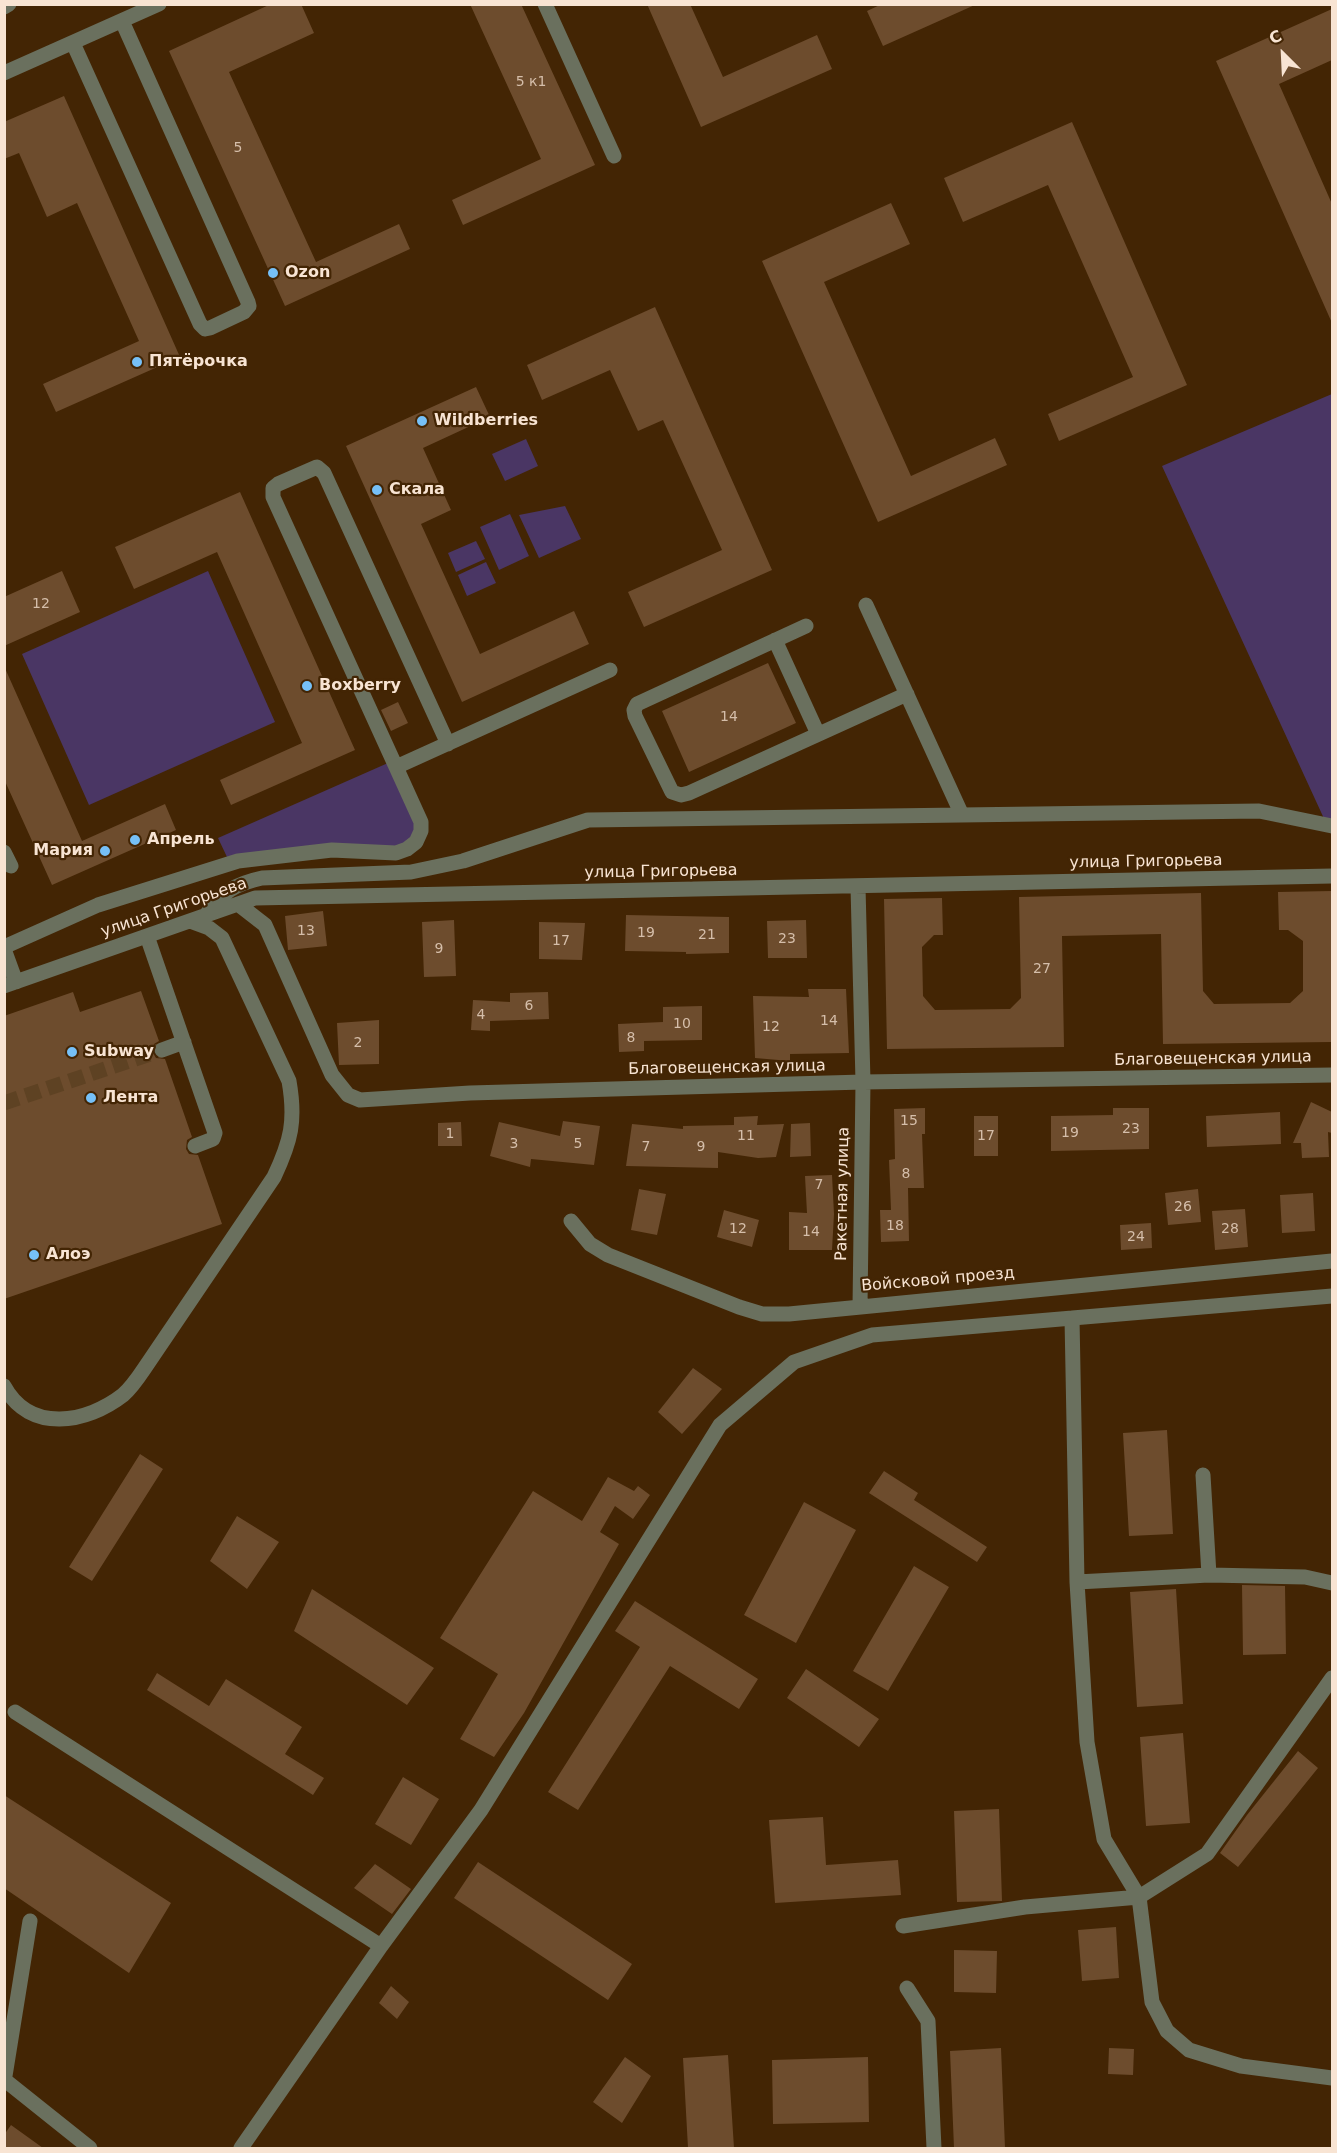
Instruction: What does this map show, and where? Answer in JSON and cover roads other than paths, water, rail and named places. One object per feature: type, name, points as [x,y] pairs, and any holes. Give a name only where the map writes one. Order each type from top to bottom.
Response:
[{"type":"street","points":[[4,7],[9,4]]},
{"type":"street","points":[[4,73],[159,4]]},
{"type":"street","points":[[545,4],[614,156]]},
{"type":"street","points":[[73,43],[200,324],[205,329],[218,324],[244,312],[249,306],[248,302],[122,21]]},
{"type":"street","points":[[10,984],[4,948],[98,905],[238,861],[332,850],[396,853],[416,842],[421,831],[421,822],[273,497],[273,488],[278,484],[317,467],[324,473],[448,744]]},
{"type":"street","points":[[866,605],[962,815]]},
{"type":"street","points":[[806,626],[637,704],[634,710],[635,716],[672,792],[681,795],[907,694]]},
{"type":"street","points":[[775,640],[818,734]]},
{"type":"street","points":[[396,767],[610,670]]},
{"type":"street","points":[[206,915],[219,897],[232,888],[262,878],[411,872],[463,861],[588,820],[1259,810],[1332,826]]},
{"type":"street","points":[[4,852],[11,866]]},
{"type":"street","name":"улица Григорьева","points":[[10,984],[255,898],[1332,876]]},
{"type":"street","name":"Ракетная улица","points":[[858,887],[863,1082],[860,1306]]},
{"type":"street","name":"Благовещенская улица","points":[[238,904],[265,925],[332,1075],[348,1095],[360,1100],[470,1093],[863,1082],[1332,1075]]},
{"type":"street","points":[[4,1386],[25,1409],[49,1420],[75,1419],[99,1410],[124,1394],[144,1369],[274,1177],[288,1146],[293,1100],[289,1081],[222,938],[209,928],[190,921]]},
{"type":"street","points":[[147,936],[215,1132],[213,1139],[195,1146]]},
{"type":"street","points":[[162,1050],[184,1042]]},
{"type":"street","name":"Войсковой проезд","points":[[571,1221],[590,1244],[608,1255],[762,1314],[789,1314],[1332,1261]]},
{"type":"street","points":[[241,2148],[381,1946],[481,1810],[720,1425],[794,1362],[872,1335],[1332,1296]]},
{"type":"street","points":[[1072,1317],[1077,1582],[1087,1742],[1104,1839],[1139,1897],[1152,2002],[1167,2031],[1189,2050],[1241,2066],[1332,2078]]},
{"type":"street","points":[[1203,1475],[1209,1575]]},
{"type":"street","points":[[1077,1582],[1209,1575],[1305,1576],[1332,1582]]},
{"type":"street","points":[[903,1926],[1025,1907],[1139,1897],[1207,1854],[1332,1678]]},
{"type":"street","points":[[15,1712],[381,1946]]},
{"type":"street","points":[[30,1921],[5,2081],[90,2148]]},
{"type":"street","points":[[907,1988],[928,2021],[934,2148]]},
{"type":"tunnel","points":[[4,1103],[162,1050]]},
{"type":"place","name":"Ozon","points":[[273,273]]},
{"type":"place","name":"Пятёрочка","points":[[137,362]]},
{"type":"place","name":"Wildberries","points":[[422,421]]},
{"type":"place","name":"Скала","points":[[377,490]]},
{"type":"place","name":"Boxberry","points":[[307,686]]},
{"type":"place","name":"Апрель","points":[[135,840]]},
{"type":"place","name":"Мария","points":[[105,851]]},
{"type":"place","name":"Subway","points":[[72,1052]]},
{"type":"place","name":"Лента","points":[[91,1098]]},
{"type":"place","name":"Алоэ","points":[[34,1255]]}]
